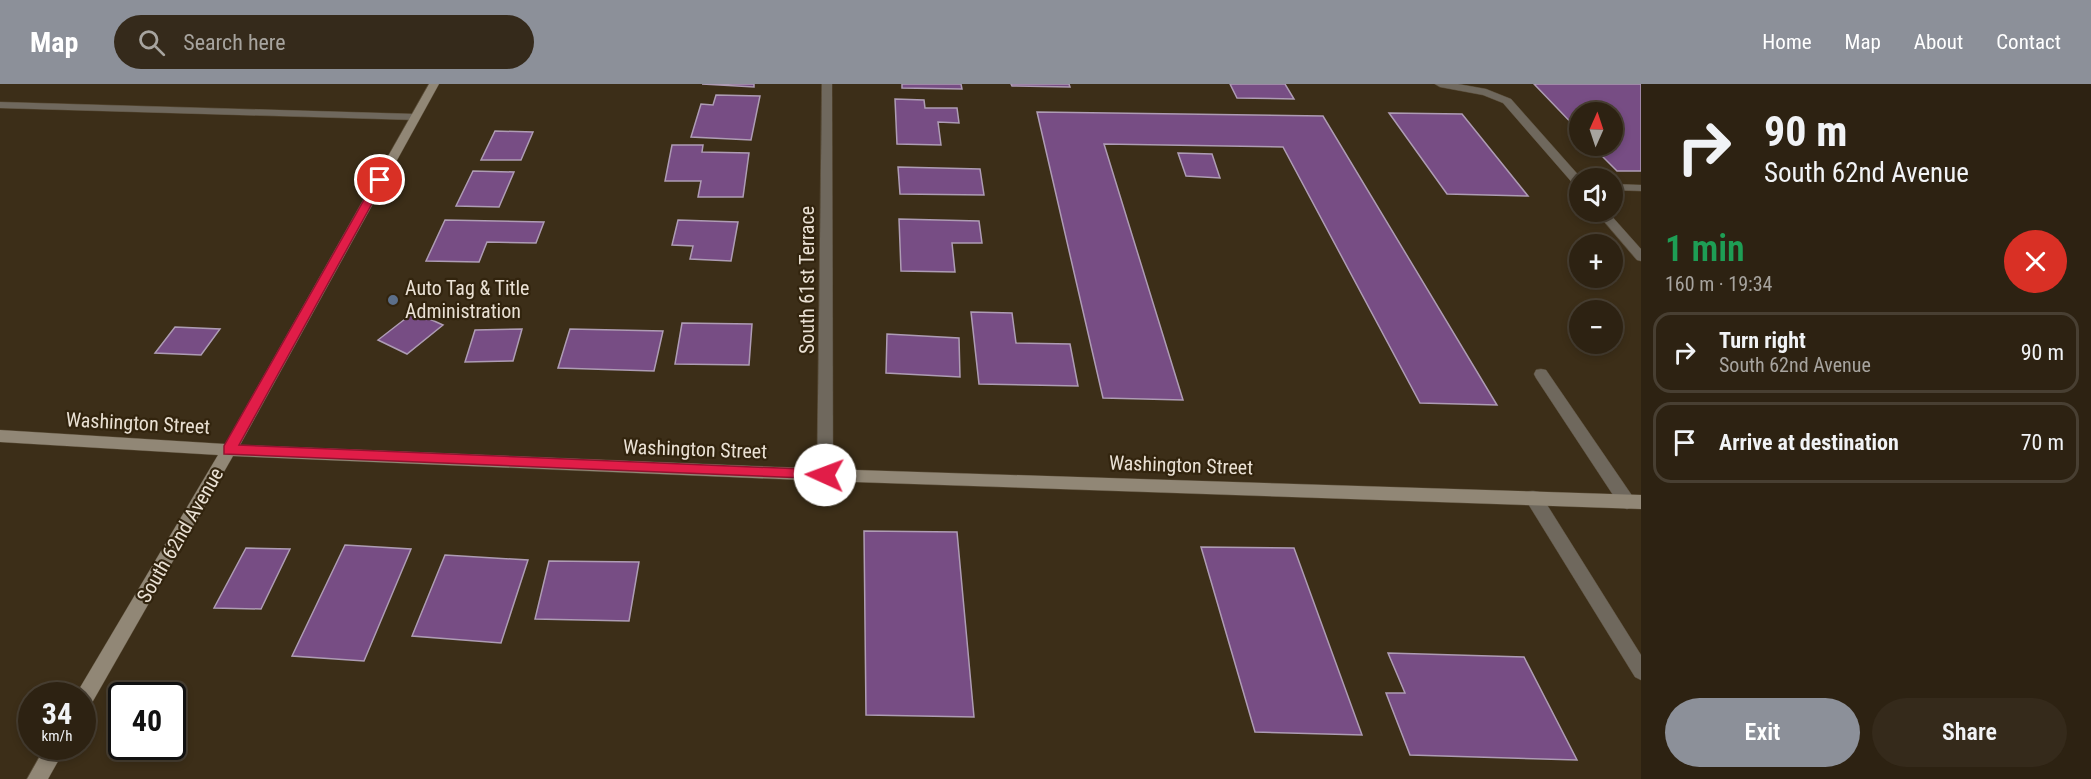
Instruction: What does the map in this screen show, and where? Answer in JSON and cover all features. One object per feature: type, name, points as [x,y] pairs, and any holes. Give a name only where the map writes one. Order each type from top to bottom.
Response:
[{"type":"street","name":"South 62nd Avenue","points":[[94,682],[229,450],[434,84]]},
{"type":"street","name":"South 61st Terrace","points":[[825,475],[827,84]]},
{"type":"street","points":[[1440,84],[1486,92],[1506,101],[1569,173]]},
{"type":"street","points":[[0,105],[415,117]]},
{"type":"street","points":[[1623,187],[1641,188]]},
{"type":"street","points":[[1611,222],[1641,257]]},
{"type":"street","points":[[1541,374],[1634,502]]},
{"type":"street","name":"Washington Street","points":[[0,436],[229,450],[825,475],[1634,502]]},
{"type":"street","points":[[1533,497],[1641,671]]},
{"type":"street","points":[[37,779],[48,760]]},
{"type":"building","points":[[702,84],[754,84],[754,87]]},
{"type":"building","points":[[902,84],[961,84],[962,89],[902,88]]},
{"type":"building","points":[[1011,84],[1069,84],[1070,87],[1012,86]]},
{"type":"building","points":[[1230,84],[1285,84],[1294,99],[1237,98]]},
{"type":"building","points":[[1534,84],[1641,84],[1641,171],[1623,171],[1623,168],[1614,168],[1602,156],[1623,156],[1623,102],[1569,102],[1569,121]]},
{"type":"building","points":[[716,95],[760,96],[751,140],[691,137],[701,104],[713,105]]},
{"type":"building","points":[[895,99],[924,100],[925,108],[957,108],[959,123],[938,122],[941,145],[897,144]]},
{"type":"building","points":[[1037,112],[1323,116],[1497,405],[1420,403],[1283,147],[1104,144],[1183,400],[1103,398]]},
{"type":"building","points":[[1389,113],[1462,114],[1528,196],[1447,194]]},
{"type":"building","points":[[495,131],[533,132],[521,160],[481,160]]},
{"type":"building","points":[[672,145],[703,145],[702,152],[749,153],[743,197],[698,197],[701,181],[665,181]]},
{"type":"building","points":[[1178,153],[1212,154],[1220,178],[1186,176]]},
{"type":"building","points":[[898,167],[980,169],[984,195],[900,194]]},
{"type":"building","points":[[473,171],[514,172],[499,207],[456,206]]},
{"type":"building","points":[[899,219],[979,221],[982,243],[952,243],[955,272],[901,271]]},
{"type":"building","points":[[445,220],[544,222],[536,243],[487,242],[479,262],[426,261]]},
{"type":"building","points":[[678,220],[738,222],[731,261],[690,259],[693,246],[672,245]]},
{"type":"building","points":[[414,312],[443,325],[407,354],[378,340]]},
{"type":"building","points":[[971,312],[1012,313],[1016,343],[1070,344],[1078,386],[979,384]]},
{"type":"building","points":[[682,323],[752,324],[749,365],[675,364]]},
{"type":"building","points":[[175,327],[220,329],[201,355],[155,353]]},
{"type":"building","points":[[522,329],[513,361],[465,362],[475,330]]},
{"type":"building","points":[[570,329],[663,331],[654,371],[558,368]]},
{"type":"building","points":[[887,334],[959,338],[960,377],[886,373]]},
{"type":"building","points":[[864,531],[957,532],[974,717],[866,715]]},
{"type":"building","points":[[345,545],[411,549],[364,661],[292,656]]},
{"type":"building","points":[[1201,547],[1294,548],[1362,735],[1255,732]]},
{"type":"building","points":[[246,548],[290,549],[261,609],[214,608]]},
{"type":"building","points":[[445,555],[528,560],[501,643],[412,636]]},
{"type":"building","points":[[549,561],[639,562],[629,621],[535,619]]},
{"type":"building","points":[[1388,653],[1524,657],[1577,760],[1410,755],[1386,693],[1405,693]]},
{"type":"place","name":"Auto Tag & Title Administration","points":[[393,300]]},
{"type":"route","points":[[380,180],[229,450],[825,475]]}]
